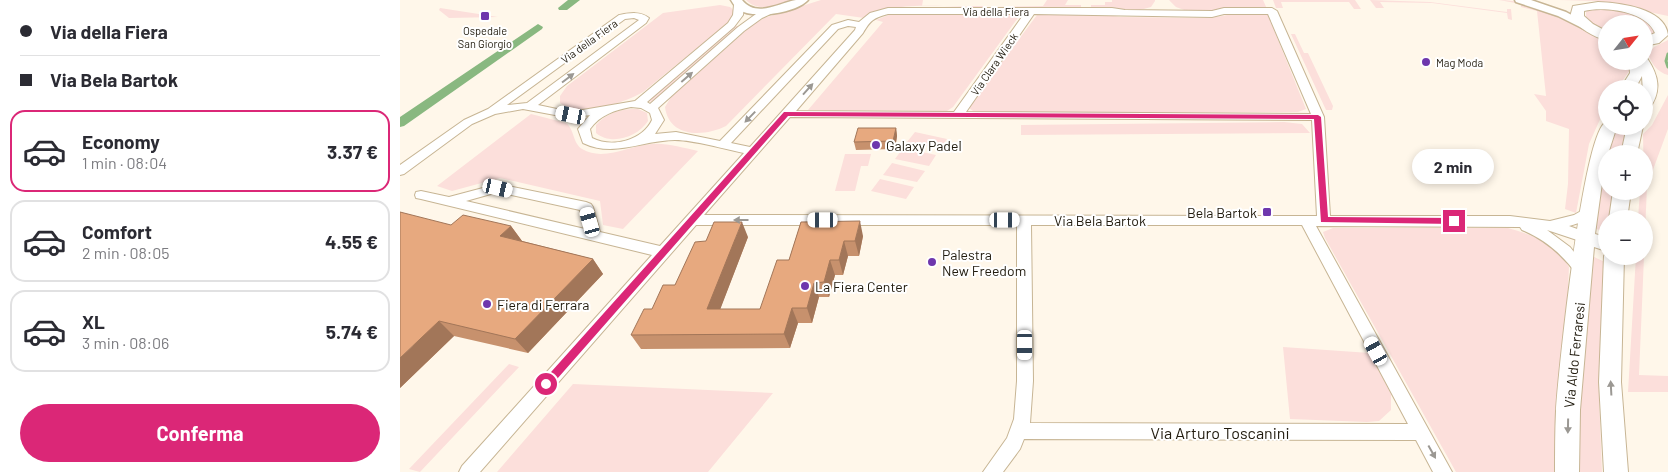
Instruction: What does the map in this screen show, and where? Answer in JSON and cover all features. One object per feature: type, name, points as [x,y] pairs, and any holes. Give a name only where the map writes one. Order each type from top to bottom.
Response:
[{"type":"main road","points":[[1598,32],[1588,27],[1577,17],[1578,9],[1608,5],[1668,19]]},
{"type":"main road","points":[[1640,13],[1660,26],[1662,31],[1654,40]]},
{"type":"main road","name":"Via Aldo Ferraresi","points":[[1567,472],[1568,410],[1582,272],[1596,241],[1588,212],[1598,160],[1606,135]]},
{"type":"main road","points":[[1614,265],[1610,382],[1616,472]]},
{"type":"street","points":[[676,136],[658,120],[657,115],[650,109],[638,104],[731,25],[738,15],[738,3],[752,11],[772,11],[784,9],[804,0]]},
{"type":"street","points":[[1520,0],[1562,14],[1588,27]]},
{"type":"street","points":[[1543,0],[1583,7]]},
{"type":"street","points":[[1163,3],[1165,14]]},
{"type":"street","name":"Via della Fiera","points":[[1137,14],[1163,3],[1188,14]]},
{"type":"street","points":[[650,109],[741,29],[759,16],[772,11]]},
{"type":"street","name":"Via della Fiera","points":[[468,472],[860,31],[860,26],[871,16],[888,11],[1112,11],[1137,14],[1188,14],[1272,11],[1318,117]]},
{"type":"street","name":"Via Clara Wieck","points":[[957,116],[1031,11]]},
{"type":"street","name":"Via della Fiera","points":[[400,171],[468,122],[492,111],[622,17],[635,15],[644,18],[643,21],[529,107]]},
{"type":"street","points":[[723,145],[835,27],[848,23],[860,26]]},
{"type":"street","name":"Via della Fiera","points":[[492,111],[510,107],[529,107],[571,115],[638,104]]},
{"type":"street","name":"Via della Fiera","points":[[584,133],[584,129],[594,118],[612,108]]},
{"type":"street","points":[[786,114],[1318,117],[1324,220]]},
{"type":"street","points":[[571,115],[579,122],[585,137],[590,142],[602,145],[676,136],[752,151]]},
{"type":"street","points":[[640,139],[653,130],[658,120]]},
{"type":"street","points":[[450,202],[498,188],[586,207],[594,236]]},
{"type":"street","points":[[421,195],[663,252]]},
{"type":"street","name":"Via Bela Bartok","points":[[1547,230],[1568,223],[1588,212]]},
{"type":"street","name":"Via Bela Bartok","points":[[690,220],[1510,221],[1547,230],[1574,240],[1596,241]]},
{"type":"street","points":[[992,472],[1014,443],[1020,431],[1025,396],[1024,220]]},
{"type":"street","points":[[1306,220],[1444,472]]},
{"type":"street","name":"Via Bela Bartok","points":[[1547,230],[1571,255],[1582,272]]},
{"type":"street","name":"Via Arturo Toscanini","points":[[1020,431],[1421,432]]},
{"type":"shaded area","points":[[746,0],[794,0],[776,6],[763,7],[751,4]]},
{"type":"shaded area","points":[[821,0],[923,0],[922,6],[889,9],[875,12],[864,18],[836,14],[726,126],[717,130],[698,133],[680,130],[673,125],[665,107],[671,97],[752,25],[764,18]]},
{"type":"shaded area","points":[[1047,0],[1068,0],[1065,5],[1081,5],[1081,7],[992,7],[1043,6]]},
{"type":"shaded area","points":[[1112,0],[1155,1],[1151,7],[1140,10],[1091,8],[1091,5],[1105,5],[1105,2],[1112,2]]},
{"type":"shaded area","points":[[1169,0],[1263,0],[1267,9],[1187,11],[1176,7]]},
{"type":"shaded area","points":[[1273,0],[1355,0],[1361,9],[1354,9],[1349,2],[1281,2],[1283,8],[1276,8]]},
{"type":"shaded area","points":[[1370,0],[1430,2],[1507,12],[1507,9],[1511,9],[1512,20],[1508,19],[1507,13],[1432,3],[1380,2],[1384,8],[1376,8]]},
{"type":"shaded area","points":[[1499,0],[1513,1],[1541,8],[1598,35],[1598,70],[1630,70],[1623,80],[1598,80],[1598,124],[1589,144],[1576,213],[1565,209],[1568,184],[1569,129],[1546,121],[1546,111],[1534,94],[1546,96],[1537,11],[1521,7],[1521,4]]},
{"type":"shaded area","points":[[1559,0],[1668,0],[1668,16],[1598,1]]},
{"type":"shaded area","points":[[720,5],[730,7],[733,10],[729,22],[643,92],[614,104],[590,109],[569,107],[560,103],[560,96],[567,86],[663,13]]},
{"type":"shaded area","points":[[947,6],[983,6],[983,7],[969,7]]},
{"type":"shaded area","points":[[440,8],[498,17],[449,18],[439,10]]},
{"type":"shaded area","points":[[1610,8],[1634,15],[1598,15],[1598,28],[1586,18],[1586,12]]},
{"type":"shaded area","points":[[891,14],[1020,15],[953,107],[947,111],[808,110],[883,22],[876,20]]},
{"type":"shaded area","points":[[1037,15],[1211,18],[1227,15],[1268,15],[1306,109],[1298,112],[988,113],[973,111],[969,108],[971,103]]},
{"type":"shaded area","points":[[735,26],[739,26],[652,102],[647,101]]},
{"type":"shaded area","points":[[1291,34],[1295,34],[1304,53],[1308,53],[1333,106],[1332,110],[1326,110]]},
{"type":"shaded area","points":[[1668,40],[1668,75],[1661,72],[1653,64],[1654,47]]},
{"type":"shaded area","points":[[1668,95],[1668,129],[1653,170],[1653,145],[1643,145],[1643,135],[1653,135],[1653,123]]},
{"type":"shaded area","points":[[638,109],[647,113],[648,121],[644,127],[631,135],[624,138],[609,139],[596,133],[596,125],[609,114],[620,110]]},
{"type":"shaded area","points":[[531,114],[566,123],[579,146],[590,153],[617,152],[644,145],[658,144],[698,151],[623,229],[603,225],[600,201],[500,178],[452,191],[437,186]]},
{"type":"shaded area","points":[[1284,122],[1302,124],[1310,133],[1021,135],[1021,125]]},
{"type":"shaded area","points":[[915,132],[947,139],[940,149],[907,142]]},
{"type":"shaded area","points":[[1612,135],[1626,135],[1623,145],[1610,145]]},
{"type":"shaded area","points":[[903,148],[936,155],[929,166],[895,159]]},
{"type":"shaded area","points":[[845,154],[871,154],[868,166],[861,166],[855,191],[835,191]]},
{"type":"shaded area","points":[[892,163],[925,171],[917,182],[883,175]]},
{"type":"shaded area","points":[[880,179],[914,187],[906,199],[871,191]]},
{"type":"shaded area","points":[[1598,189],[1598,200],[1612,200],[1611,210],[1598,210],[1598,230],[1593,228]]},
{"type":"shaded area","points":[[1639,200],[1646,200],[1646,210],[1639,210]]},
{"type":"shaded area","points":[[1333,228],[1508,228],[1535,237],[1557,251],[1569,267],[1559,472],[1456,472],[1325,238],[1323,232]]},
{"type":"shaded area","points":[[1590,255],[1598,259],[1598,265],[1609,265],[1599,396],[1602,472],[1576,472]]},
{"type":"shaded area","points":[[1635,265],[1644,265],[1639,375],[1668,376],[1668,392],[1628,392]]},
{"type":"shaded area","points":[[1283,347],[1370,353],[1391,394],[1391,410],[1379,421],[1290,419]]},
{"type":"shaded area","points":[[509,364],[519,367],[420,472],[409,469]]},
{"type":"shaded area","points":[[573,384],[773,393],[708,472],[497,472]]},
{"type":"building","points":[[858,128],[896,128],[893,141],[854,142]]},
{"type":"building","name":"Fiera di Ferrara","points":[[400,212],[451,225],[463,215],[511,226],[500,236],[593,259],[515,339],[439,321],[400,358]]},
{"type":"building","points":[[860,221],[855,241],[844,241],[839,260],[830,260],[824,282],[814,283],[807,308],[792,308],[784,334],[631,335],[644,309],[652,309],[663,285],[675,285],[695,242],[706,241],[714,222],[742,222],[707,309],[760,309],[777,260],[789,260],[801,222]]},
{"type":"waterway","points":[[563,8],[575,0]]},
{"type":"waterway","points":[[400,123],[538,27]]},
{"type":"waterway","points":[[1668,54],[1666,61],[1668,67]]},
{"type":"place","name":"Ospedale San Giorgio","points":[[485,16]]},
{"type":"place","name":"Mag Moda","points":[[1426,62]]},
{"type":"place","name":"Galaxy Padel","points":[[876,145]]},
{"type":"place","name":"Bela Bartok","points":[[1267,212]]},
{"type":"place","name":"Palestra New Freedom","points":[[932,262]]},
{"type":"place","name":"La Fiera Center","points":[[805,286]]},
{"type":"place","name":"Fiera di Ferrara","points":[[487,304]]},
{"type":"route","points":[[546,384],[786,114],[1318,117],[1324,220],[1454,221]]}]
